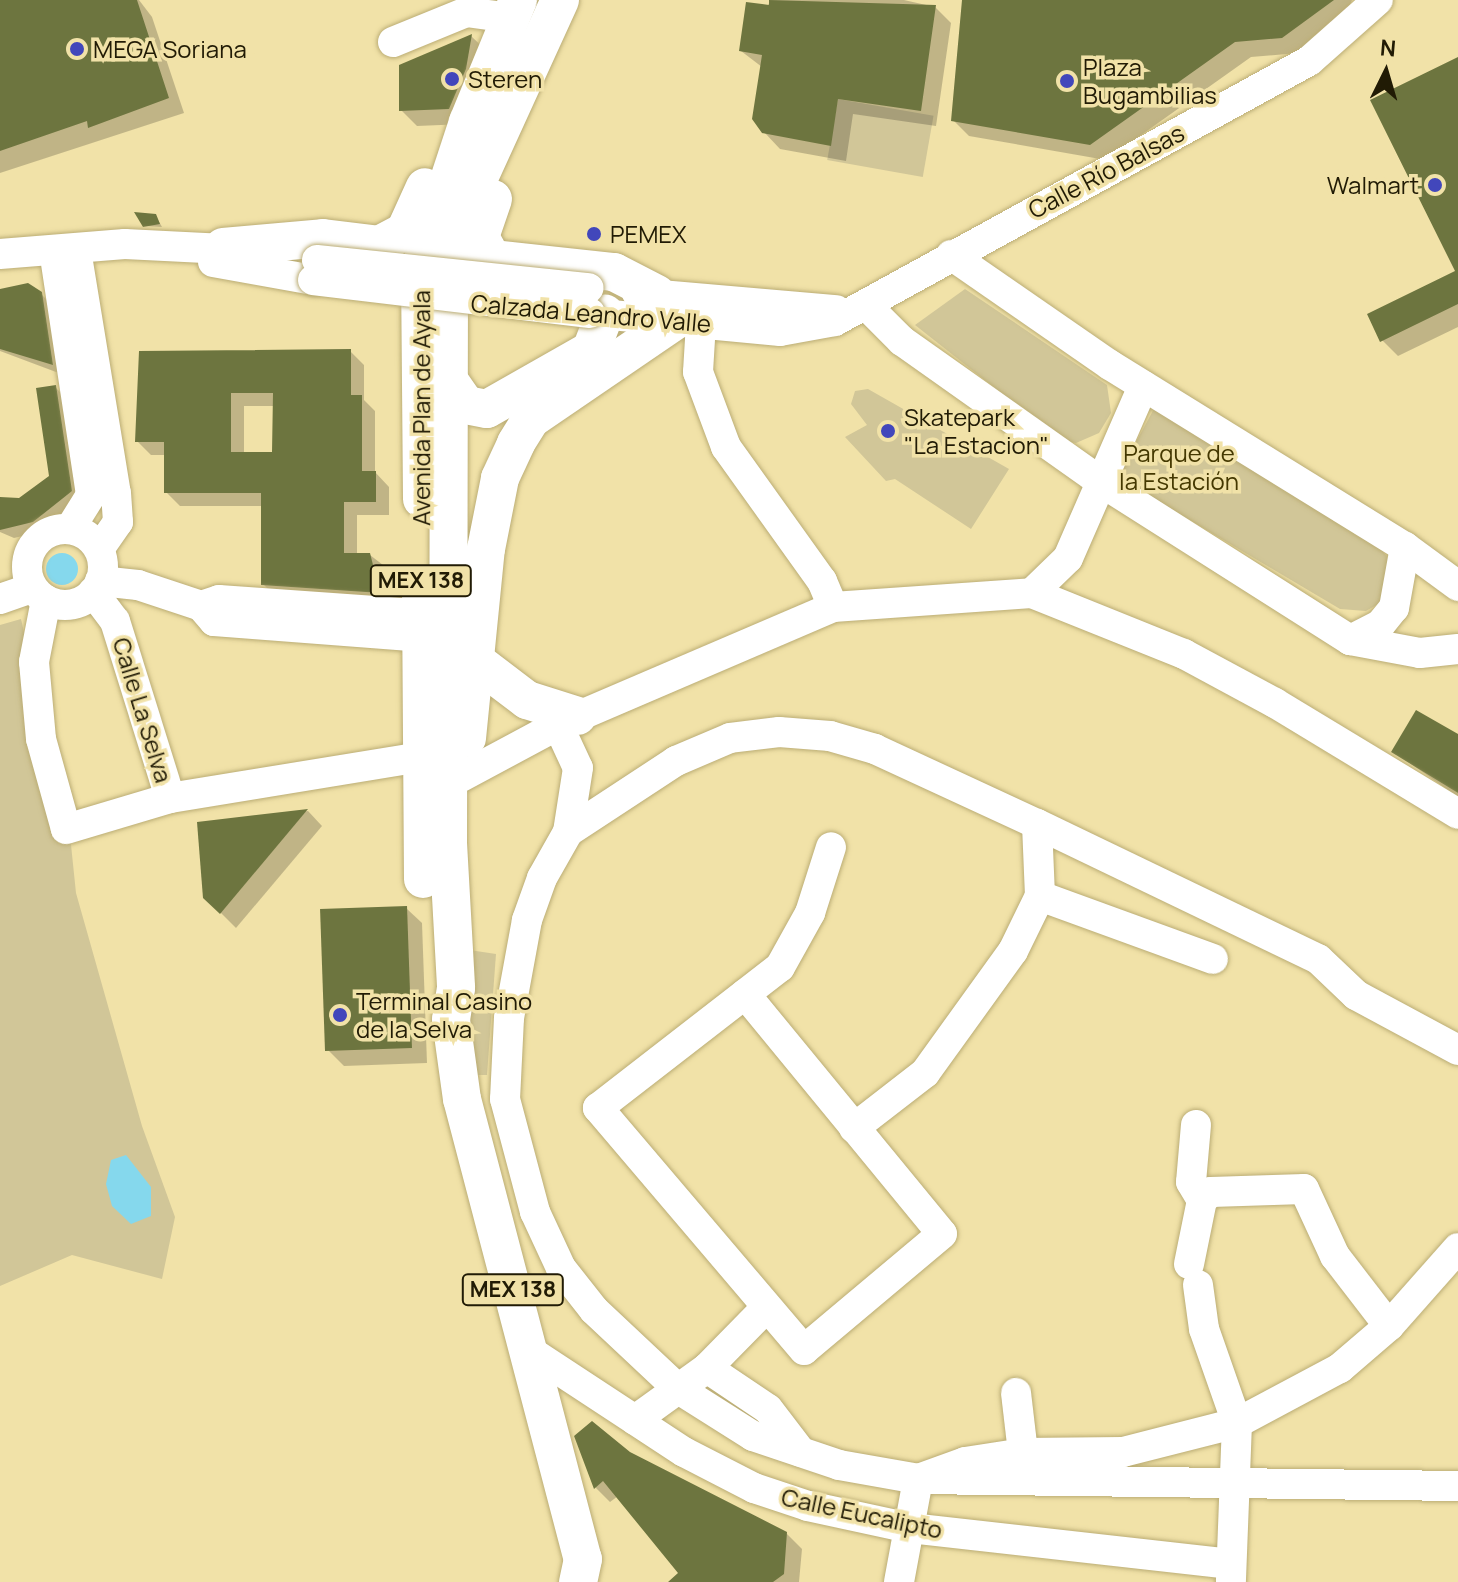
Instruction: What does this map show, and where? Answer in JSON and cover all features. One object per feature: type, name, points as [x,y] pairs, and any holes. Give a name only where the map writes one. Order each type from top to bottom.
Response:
[{"type":"main road","name":"Avenida Plan de Ayala","points":[[560,0],[486,126],[420,268],[429,619],[448,843],[456,988],[451,1020],[474,1156],[589,1574]]},
{"type":"main road","points":[[223,247],[323,238],[379,245],[405,231],[439,156],[486,126],[509,76],[518,43],[514,9]]},
{"type":"main road","name":"Avenida Plan de Ayala","points":[[451,1020],[431,987],[420,757],[429,619],[449,493],[454,248],[476,184],[486,126]]},
{"type":"main road","points":[[448,843],[461,777],[477,662],[486,552],[500,478],[531,419],[678,313],[614,272],[492,259],[482,249],[480,237],[502,170],[486,126]]},
{"type":"main road","points":[[450,382],[466,405],[487,409],[591,350],[595,305]]},
{"type":"main road","points":[[449,493],[486,552]]},
{"type":"main road","points":[[429,619],[486,552]]},
{"type":"main road","points":[[477,662],[527,700],[568,720]]},
{"type":"street","name":"Calle Río Balsas","points":[[866,305],[951,255],[1309,61],[1378,0]]},
{"type":"street","points":[[393,42],[466,12],[514,9]]},
{"type":"street","name":"Calzada Leandro Valle","points":[[125,244],[799,330],[835,321],[866,305]]},
{"type":"street","name":"Calzada Leandro Valle","points":[[0,254],[125,244],[223,247],[315,270]]},
{"type":"street","points":[[65,250],[91,495],[70,528],[45,533],[36,541],[26,564],[69,593]]},
{"type":"street","points":[[65,250],[116,493],[118,522],[69,593],[34,662],[41,739],[66,829],[170,798],[420,757]]},
{"type":"street","points":[[951,255],[1143,386],[1405,547],[1458,586]]},
{"type":"street","points":[[866,305],[902,341],[1098,480],[1350,640],[1420,653],[1458,649]]},
{"type":"street","name":"Calzada Leandro Valle","points":[[678,313],[810,310],[866,305]]},
{"type":"street","points":[[678,313],[713,419],[726,447],[822,581],[833,607]]},
{"type":"street","points":[[1032,593],[1068,558],[1098,480],[1143,386]]},
{"type":"street","points":[[70,528],[99,549]]},
{"type":"street","points":[[1350,640],[1380,625],[1394,608],[1405,547]]},
{"type":"street","points":[[0,599],[138,585],[201,606],[219,600],[429,619]]},
{"type":"street","name":"Calle La Selva","points":[[69,593],[115,621],[170,798]]},
{"type":"street","points":[[461,777],[568,720],[833,607],[1032,593],[1184,654],[1275,703],[1458,814]]},
{"type":"street","points":[[568,720],[578,768],[568,832],[542,878],[517,965],[509,1018],[508,1112],[535,1212],[561,1268],[594,1310],[677,1388],[753,1436],[839,1465],[918,1479],[1236,1487],[1458,1486]]},
{"type":"street","points":[[568,832],[676,761],[730,738],[779,732],[830,736],[875,749],[1318,959],[1356,995],[1458,1050]]},
{"type":"street","points":[[854,1128],[925,1073],[949,1046],[970,1006],[1013,951],[1040,896],[1037,824]]},
{"type":"street","points":[[745,994],[942,1234],[804,1350],[598,1108],[745,994],[780,967],[810,913],[831,847]]},
{"type":"street","points":[[1040,896],[1213,959]]},
{"type":"street","points":[[1196,1125],[1191,1182],[1202,1200],[1194,1275],[1204,1329],[1237,1423],[1231,1573]]},
{"type":"street","points":[[1202,1200],[1211,1192],[1304,1189],[1335,1256],[1389,1326]]},
{"type":"street","points":[[918,1479],[965,1462],[1023,1453],[1123,1452],[1237,1423],[1340,1368],[1389,1326],[1458,1248]]},
{"type":"street","points":[[635,1420],[707,1368],[766,1308]]},
{"type":"street","name":"Calle Eucalipto","points":[[530,1351],[635,1420],[754,1488],[808,1506],[910,1528],[1231,1573]]},
{"type":"street","points":[[707,1368],[768,1409],[801,1452]]},
{"type":"street","points":[[1016,1393],[1023,1453]]},
{"type":"street","points":[[899,1582],[918,1479]]},
{"type":"green space","points":[[838,99],[934,116],[923,177],[827,160]]},
{"type":"green space","name":"Parque de la Estación","points":[[965,289],[1107,385],[1111,413],[1099,433],[1076,443],[1061,440],[915,325]]},
{"type":"green space","points":[[868,389],[1009,469],[971,529],[895,479],[886,481],[845,437],[867,425],[851,404],[855,391]]},
{"type":"green space","name":"Parque de la Estación","points":[[1155,407],[1377,544],[1391,562],[1387,592],[1378,604],[1366,611],[1340,609],[1117,477]]},
{"type":"green space","points":[[21,619],[70,835],[76,893],[142,1126],[175,1217],[162,1279],[72,1255],[0,1286],[0,625]]},
{"type":"green space","points":[[456,948],[496,954],[487,1075],[472,1075]]},
{"type":"water","points":[[62,553],[73,558],[78,569],[73,580],[62,585],[51,580],[46,569],[51,558]]},
{"type":"water","points":[[126,1155],[151,1187],[151,1216],[131,1224],[112,1206],[106,1184],[111,1160]]},
{"type":"building","name":"MEGA Soriana","points":[[0,0],[137,0],[169,98],[88,128],[87,121],[0,151]]},
{"type":"building","points":[[769,0],[936,5],[921,111],[838,99],[831,146],[762,133],[752,119],[762,55],[739,51],[746,2],[769,5]]},
{"type":"building","name":"Plaza Bugambilias","points":[[962,0],[1334,0],[1282,38],[1235,42],[1090,145],[951,121]]},
{"type":"building","points":[[472,34],[466,69],[449,109],[399,111],[399,65]]},
{"type":"building","name":"Walmart","points":[[1458,57],[1458,304],[1380,342],[1367,314],[1455,271],[1370,100]]},
{"type":"building","points":[[134,212],[156,214],[160,224],[143,227]]},
{"type":"building","points":[[28,283],[42,292],[53,365],[0,349],[0,289]]},
{"type":"building","points":[[351,349],[351,395],[362,395],[362,471],[376,471],[376,502],[344,502],[344,553],[370,553],[374,569],[396,569],[396,594],[261,585],[261,493],[164,493],[164,442],[135,442],[139,351]],"holes":[[[231,393],[273,393],[272,452],[231,452]]]},
{"type":"building","points":[[56,385],[72,491],[33,522],[0,530],[0,497],[19,498],[49,476],[36,388]]},
{"type":"building","points":[[1416,710],[1458,734],[1458,793],[1391,752]]},
{"type":"building","points":[[308,809],[220,914],[203,898],[197,822]]},
{"type":"building","points":[[407,906],[412,1048],[325,1051],[320,909]]},
{"type":"building","points":[[592,1421],[630,1452],[787,1532],[784,1574],[773,1582],[668,1582],[678,1573],[603,1481],[594,1489],[574,1436]]},
{"type":"place","name":"MEGA Soriana","points":[[77,49]]},
{"type":"place","name":"Steren","points":[[452,79]]},
{"type":"place","name":"Plaza Bugambilias","points":[[1067,81]]},
{"type":"place","name":"Walmart","points":[[1435,185]]},
{"type":"place","name":"PEMEX","points":[[594,234]]},
{"type":"place","name":"Skatepark \"La Estacion\"","points":[[888,431]]},
{"type":"place","name":"Terminal Casino de la Selva","points":[[340,1015]]}]
